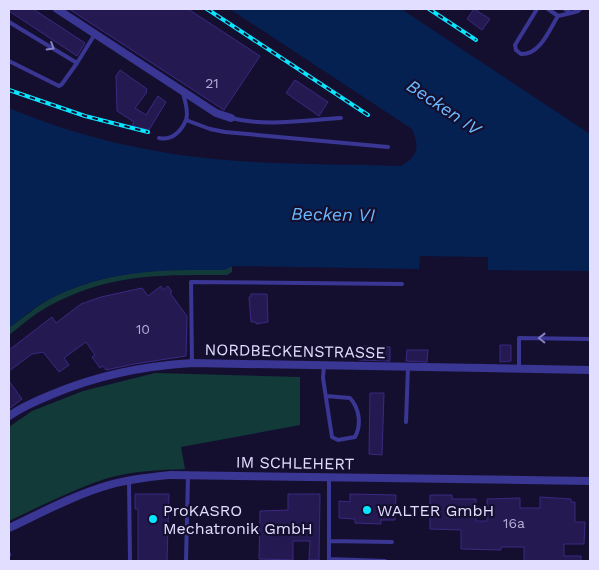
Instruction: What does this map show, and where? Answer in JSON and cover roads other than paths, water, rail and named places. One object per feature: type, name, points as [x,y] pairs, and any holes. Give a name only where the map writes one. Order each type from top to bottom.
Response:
[{"type":"street","points":[[58,9],[216,113],[231,118]]},
{"type":"street","name":"NORDBECKENSTRASSE","points":[[9,416],[42,398],[96,378],[135,369],[192,363],[408,367],[519,366],[590,370]]},
{"type":"street","name":"IM SCHLEHERT","points":[[9,528],[87,491],[142,477],[329,477],[590,481]]},
{"type":"lane","points":[[537,9],[515,45],[516,50],[520,54],[533,52],[538,48],[558,16],[576,10]]},
{"type":"lane","points":[[548,9],[558,16]]},
{"type":"lane","points":[[565,9],[576,10]]},
{"type":"lane","points":[[9,22],[77,63]]},
{"type":"lane","points":[[9,61],[56,86],[62,84],[95,33]]},
{"type":"lane","points":[[159,138],[169,139],[173,137],[186,120],[183,90]]},
{"type":"lane","points":[[231,118],[246,122],[265,122],[341,118]]},
{"type":"lane","points":[[186,120],[210,130],[388,147]]},
{"type":"lane","points":[[192,363],[191,282],[402,284]]},
{"type":"lane","points":[[519,366],[519,338],[590,339]]},
{"type":"lane","points":[[324,365],[323,378],[332,437],[338,440],[355,437],[359,430],[357,406],[350,398],[326,396]]},
{"type":"lane","points":[[406,422],[408,367]]},
{"type":"lane","points":[[186,561],[188,476]]},
{"type":"lane","points":[[329,477],[329,560],[385,561]]},
{"type":"lane","points":[[129,480],[130,561]]},
{"type":"lane","points":[[329,541],[392,542]]},
{"type":"water","points":[[230,9],[401,9],[590,134],[590,271],[488,270],[488,257],[420,256],[419,269],[233,266],[225,270],[156,271],[112,277],[68,290],[41,304],[9,328],[9,108],[61,128],[115,143],[198,157],[270,163],[401,166],[414,155],[417,146],[412,129]]},
{"type":"railway","points":[[207,9],[368,115]]},
{"type":"railway","points":[[429,9],[476,40]]},
{"type":"railway","points":[[9,90],[85,116],[148,132]]},
{"type":"place","name":"WALTER GmbH","points":[[367,510]]},
{"type":"place","name":"ProKASRO Mechatronik GmbH","points":[[153,519]]},
{"type":"water label","name":"Becken IV","points":[[444,107]]},
{"type":"water label","name":"Becken VI","points":[[333,214]]}]
